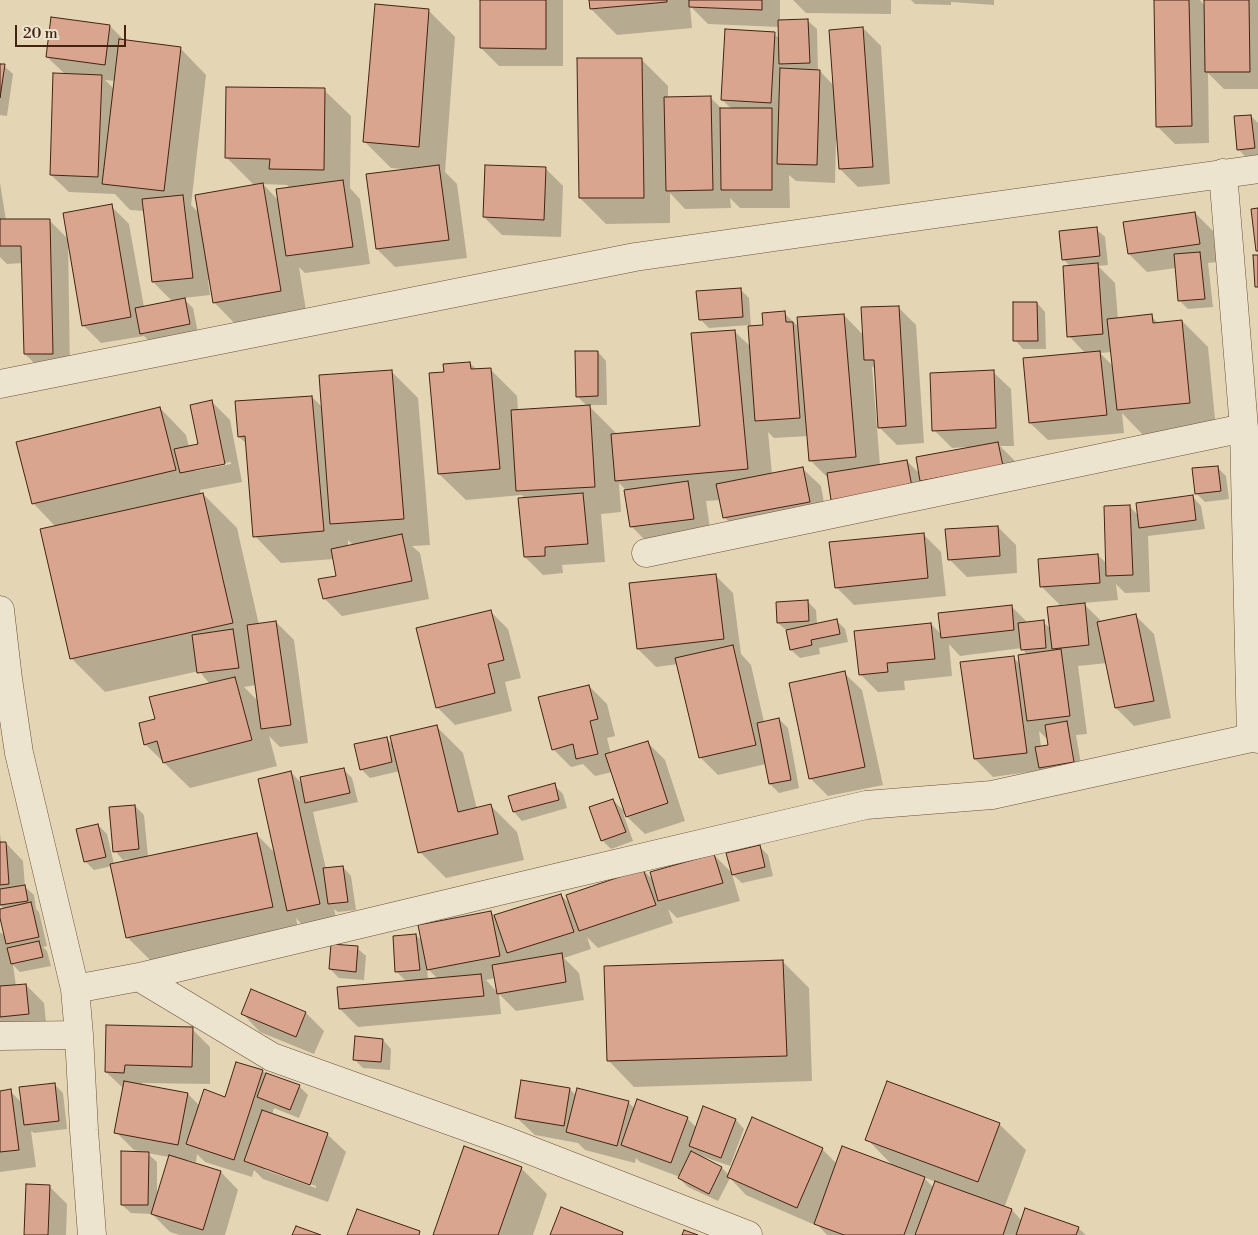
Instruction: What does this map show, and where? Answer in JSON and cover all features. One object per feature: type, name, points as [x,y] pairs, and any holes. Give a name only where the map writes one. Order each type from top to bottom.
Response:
[{"type":"street","points":[[0,384],[635,257],[1258,169]]},
{"type":"street","points":[[75,989],[139,977],[866,806],[992,795],[1255,738],[1244,428],[1224,174]]},
{"type":"street","points":[[646,554],[1244,428]]},
{"type":"street","points":[[0,610],[4,679],[19,753],[75,989],[92,1235]]},
{"type":"street","points":[[139,977],[272,1057],[509,1142],[748,1235]]},
{"type":"street","points":[[0,1036],[79,1035]]},
{"type":"building","points":[[480,0],[546,0],[546,49],[480,48]]},
{"type":"building","points":[[589,0],[667,0],[667,2],[590,9]]},
{"type":"building","points":[[689,0],[762,0],[762,10],[689,7]]},
{"type":"building","points":[[1154,0],[1189,0],[1192,126],[1156,127]]},
{"type":"building","points":[[1204,0],[1249,0],[1250,72],[1205,72]]},
{"type":"building","points":[[375,4],[429,9],[419,147],[363,142]]},
{"type":"building","points":[[51,17],[110,25],[105,65],[46,57]]},
{"type":"building","points":[[808,19],[810,63],[779,64],[778,20]]},
{"type":"building","points":[[863,27],[873,167],[839,169],[829,30]]},
{"type":"building","points":[[725,29],[775,32],[771,103],[721,100]]},
{"type":"building","points":[[119,39],[181,47],[164,191],[102,184]]},
{"type":"building","points":[[577,58],[642,58],[644,198],[579,198]]},
{"type":"building","points":[[0,64],[5,64],[0,98]]},
{"type":"building","points":[[780,68],[820,70],[817,165],[777,164]]},
{"type":"building","points":[[53,73],[102,75],[98,177],[50,175]]},
{"type":"building","points":[[226,87],[325,88],[324,170],[269,169],[270,159],[225,158]]},
{"type":"building","points":[[711,96],[713,190],[666,191],[664,97]]},
{"type":"building","points":[[720,108],[772,108],[772,190],[721,190]]},
{"type":"building","points":[[1251,115],[1255,148],[1237,150],[1234,116]]},
{"type":"building","points":[[439,165],[449,240],[376,249],[366,174]]},
{"type":"building","points":[[485,165],[546,167],[544,220],[483,217]]},
{"type":"building","points":[[343,180],[353,247],[286,256],[276,189]]},
{"type":"building","points":[[263,183],[281,291],[213,303],[195,195]]},
{"type":"building","points":[[183,195],[193,278],[152,282],[142,199]]},
{"type":"building","points":[[112,204],[131,317],[82,326],[63,213]]},
{"type":"building","points":[[1258,208],[1258,251],[1256,251],[1251,209]]},
{"type":"building","points":[[1195,212],[1200,244],[1128,254],[1123,222]]},
{"type":"building","points":[[0,219],[50,219],[53,354],[24,354],[21,246],[0,246]]},
{"type":"building","points":[[1097,227],[1100,256],[1062,260],[1059,231]]},
{"type":"building","points":[[1200,252],[1205,299],[1178,301],[1174,254]]},
{"type":"building","points":[[1253,255],[1258,255],[1258,287],[1255,287]]},
{"type":"building","points":[[1098,263],[1103,334],[1067,337],[1063,266]]},
{"type":"building","points":[[741,288],[743,317],[699,320],[696,291]]},
{"type":"building","points":[[185,298],[190,324],[140,334],[135,308]]},
{"type":"building","points":[[1013,302],[1037,302],[1038,341],[1013,341]]},
{"type":"building","points":[[899,306],[906,426],[878,428],[874,360],[864,360],[861,307]]},
{"type":"building","points":[[785,311],[786,322],[793,322],[800,418],[755,421],[748,326],[763,325],[762,313]]},
{"type":"building","points":[[844,314],[856,457],[809,461],[797,317]]},
{"type":"building","points":[[1152,314],[1153,323],[1182,320],[1190,403],[1117,410],[1107,319]]},
{"type":"building","points":[[735,330],[748,469],[615,481],[611,434],[700,426],[691,333]]},
{"type":"building","points":[[575,351],[598,351],[598,396],[576,397]]},
{"type":"building","points":[[1100,351],[1107,415],[1029,423],[1023,358]]},
{"type":"building","points":[[470,362],[471,369],[491,368],[500,469],[438,474],[429,373],[444,372],[443,364]]},
{"type":"building","points":[[392,370],[404,519],[330,524],[319,375]]},
{"type":"building","points":[[994,370],[996,428],[932,431],[930,373]]},
{"type":"building","points":[[312,396],[324,531],[253,537],[245,436],[238,437],[235,401]]},
{"type":"building","points":[[212,400],[225,464],[180,473],[174,449],[198,444],[190,405]]},
{"type":"building","points":[[590,405],[595,487],[516,491],[511,410]]},
{"type":"building","points":[[160,407],[176,470],[32,504],[16,442]]},
{"type":"building","points":[[998,442],[1003,466],[920,481],[916,457]]},
{"type":"building","points":[[907,460],[912,487],[831,500],[827,473]]},
{"type":"building","points":[[1218,466],[1221,491],[1195,494],[1192,468]]},
{"type":"building","points":[[803,467],[810,502],[723,518],[716,484]]},
{"type":"building","points":[[688,481],[694,519],[630,527],[624,490]]},
{"type":"building","points":[[203,493],[233,623],[70,659],[40,529]]},
{"type":"building","points":[[583,493],[588,544],[545,547],[545,556],[524,557],[518,498]]},
{"type":"building","points":[[1193,495],[1196,520],[1139,528],[1136,503]]},
{"type":"building","points":[[1130,505],[1133,575],[1106,576],[1104,506]]},
{"type":"building","points":[[998,526],[1000,556],[948,560],[945,529]]},
{"type":"building","points":[[924,533],[928,578],[835,588],[829,542]]},
{"type":"building","points":[[402,534],[412,581],[323,599],[318,579],[336,576],[331,549]]},
{"type":"building","points":[[1098,554],[1100,583],[1040,587],[1038,559]]},
{"type":"building","points":[[716,574],[724,639],[637,649],[629,583]]},
{"type":"building","points":[[808,600],[809,621],[777,623],[776,602]]},
{"type":"building","points":[[1085,603],[1089,645],[1052,649],[1047,607]]},
{"type":"building","points":[[1012,605],[1014,630],[941,638],[938,613]]},
{"type":"building","points":[[491,610],[504,660],[488,664],[495,693],[436,708],[416,628]]},
{"type":"building","points":[[1136,614],[1154,701],[1115,708],[1097,622]]},
{"type":"building","points":[[837,619],[840,634],[811,640],[812,645],[790,650],[786,630]]},
{"type":"building","points":[[1044,620],[1046,648],[1021,650],[1018,623]]},
{"type":"building","points":[[276,621],[291,725],[261,729],[247,625]]},
{"type":"building","points":[[931,623],[935,659],[887,663],[888,672],[859,675],[854,631]]},
{"type":"building","points":[[233,629],[239,668],[197,673],[192,635]]},
{"type":"building","points":[[733,645],[756,745],[699,758],[675,658]]},
{"type":"building","points":[[1061,649],[1070,716],[1027,721],[1018,655]]},
{"type":"building","points":[[1014,656],[1027,753],[974,759],[960,662]]},
{"type":"building","points":[[845,671],[865,767],[809,779],[789,683]]},
{"type":"building","points":[[235,677],[252,740],[163,763],[157,741],[144,745],[139,723],[155,719],[149,697]]},
{"type":"building","points":[[589,685],[598,719],[590,721],[598,754],[576,759],[573,744],[552,750],[538,697]]},
{"type":"building","points":[[779,718],[791,780],[769,784],[757,723]]},
{"type":"building","points":[[1067,721],[1074,762],[1039,768],[1035,747],[1048,745],[1045,725]]},
{"type":"building","points":[[437,725],[458,812],[491,804],[498,834],[418,853],[390,736]]},
{"type":"building","points":[[387,737],[392,762],[360,770],[354,744]]},
{"type":"building","points":[[648,741],[668,803],[626,817],[605,754]]},
{"type":"building","points":[[344,768],[350,793],[305,803],[300,777]]},
{"type":"building","points":[[291,771],[320,904],[287,911],[258,779]]},
{"type":"building","points":[[555,783],[559,800],[513,812],[508,796]]},
{"type":"building","points":[[613,799],[626,832],[601,841],[589,807]]},
{"type":"building","points":[[135,805],[139,849],[113,852],[109,807]]},
{"type":"building","points":[[98,824],[106,857],[84,862],[76,829]]},
{"type":"building","points":[[257,833],[273,907],[126,938],[110,864]]},
{"type":"building","points":[[0,842],[6,842],[9,884],[0,885]]},
{"type":"building","points":[[760,845],[765,867],[732,875],[726,853]]},
{"type":"building","points":[[714,854],[723,883],[658,901],[650,872]]},
{"type":"building","points":[[343,866],[348,902],[328,904],[323,868]]},
{"type":"building","points":[[643,869],[656,905],[579,931],[566,895]]},
{"type":"building","points":[[25,885],[28,901],[0,905],[0,889]]},
{"type":"building","points":[[561,894],[574,932],[507,953],[494,915]]},
{"type":"building","points":[[31,902],[39,937],[6,944],[0,918],[0,909]]},
{"type":"building","points":[[491,911],[500,956],[427,970],[418,925]]},
{"type":"building","points":[[416,934],[420,970],[395,972],[393,936]]},
{"type":"building","points":[[39,941],[43,957],[11,964],[7,948]]},
{"type":"building","points":[[331,944],[358,946],[356,972],[329,969]]},
{"type":"building","points":[[562,953],[566,982],[497,994],[492,965]]},
{"type":"building","points":[[783,960],[787,1056],[607,1061],[604,966]]},
{"type":"building","points":[[481,974],[484,996],[339,1009],[337,987]]},
{"type":"building","points":[[26,984],[29,1014],[0,1017],[0,986]]},
{"type":"building","points":[[251,989],[306,1012],[296,1037],[241,1014]]},
{"type":"building","points":[[106,1025],[193,1027],[192,1067],[125,1065],[124,1073],[105,1072]]},
{"type":"building","points":[[355,1036],[383,1039],[381,1062],[353,1060]]},
{"type":"building","points":[[236,1062],[263,1070],[234,1160],[186,1144],[204,1089],[225,1097]]},
{"type":"building","points":[[266,1073],[300,1085],[290,1110],[257,1097]]},
{"type":"building","points":[[521,1080],[570,1088],[564,1126],[515,1118]]},
{"type":"building","points":[[124,1081],[188,1093],[178,1145],[114,1133]]},
{"type":"building","points":[[887,1081],[1000,1123],[978,1182],[865,1140]]},
{"type":"building","points":[[55,1083],[59,1121],[24,1125],[19,1087]]},
{"type":"building","points":[[577,1088],[629,1101],[617,1146],[566,1132]]},
{"type":"building","points":[[11,1089],[19,1150],[0,1152],[0,1091]]},
{"type":"building","points":[[637,1099],[688,1117],[671,1163],[621,1145]]},
{"type":"building","points":[[703,1106],[736,1119],[721,1158],[689,1146]]},
{"type":"building","points":[[262,1110],[328,1133],[310,1185],[244,1161]]},
{"type":"building","points":[[752,1117],[823,1148],[797,1208],[727,1177]]},
{"type":"building","points":[[464,1146],[522,1167],[498,1235],[433,1235]]},
{"type":"building","points":[[842,1146],[925,1177],[904,1235],[844,1235],[814,1224]]},
{"type":"building","points":[[121,1151],[149,1152],[148,1205],[121,1205]]},
{"type":"building","points":[[691,1151],[722,1167],[709,1194],[678,1178]]},
{"type":"building","points":[[169,1155],[221,1171],[203,1230],[151,1214]]},
{"type":"building","points":[[935,1181],[1012,1209],[1003,1235],[915,1235]]},
{"type":"building","points":[[26,1184],[50,1185],[48,1235],[24,1235]]},
{"type":"building","points":[[561,1207],[623,1232],[622,1235],[550,1235]]},
{"type":"building","points":[[1025,1208],[1079,1227],[1076,1235],[1016,1235]]},
{"type":"building","points":[[357,1209],[420,1231],[419,1235],[347,1235]]},
{"type":"building","points":[[296,1226],[321,1235],[292,1235]]},
{"type":"building","points":[[684,1230],[698,1235],[682,1235]]}]
